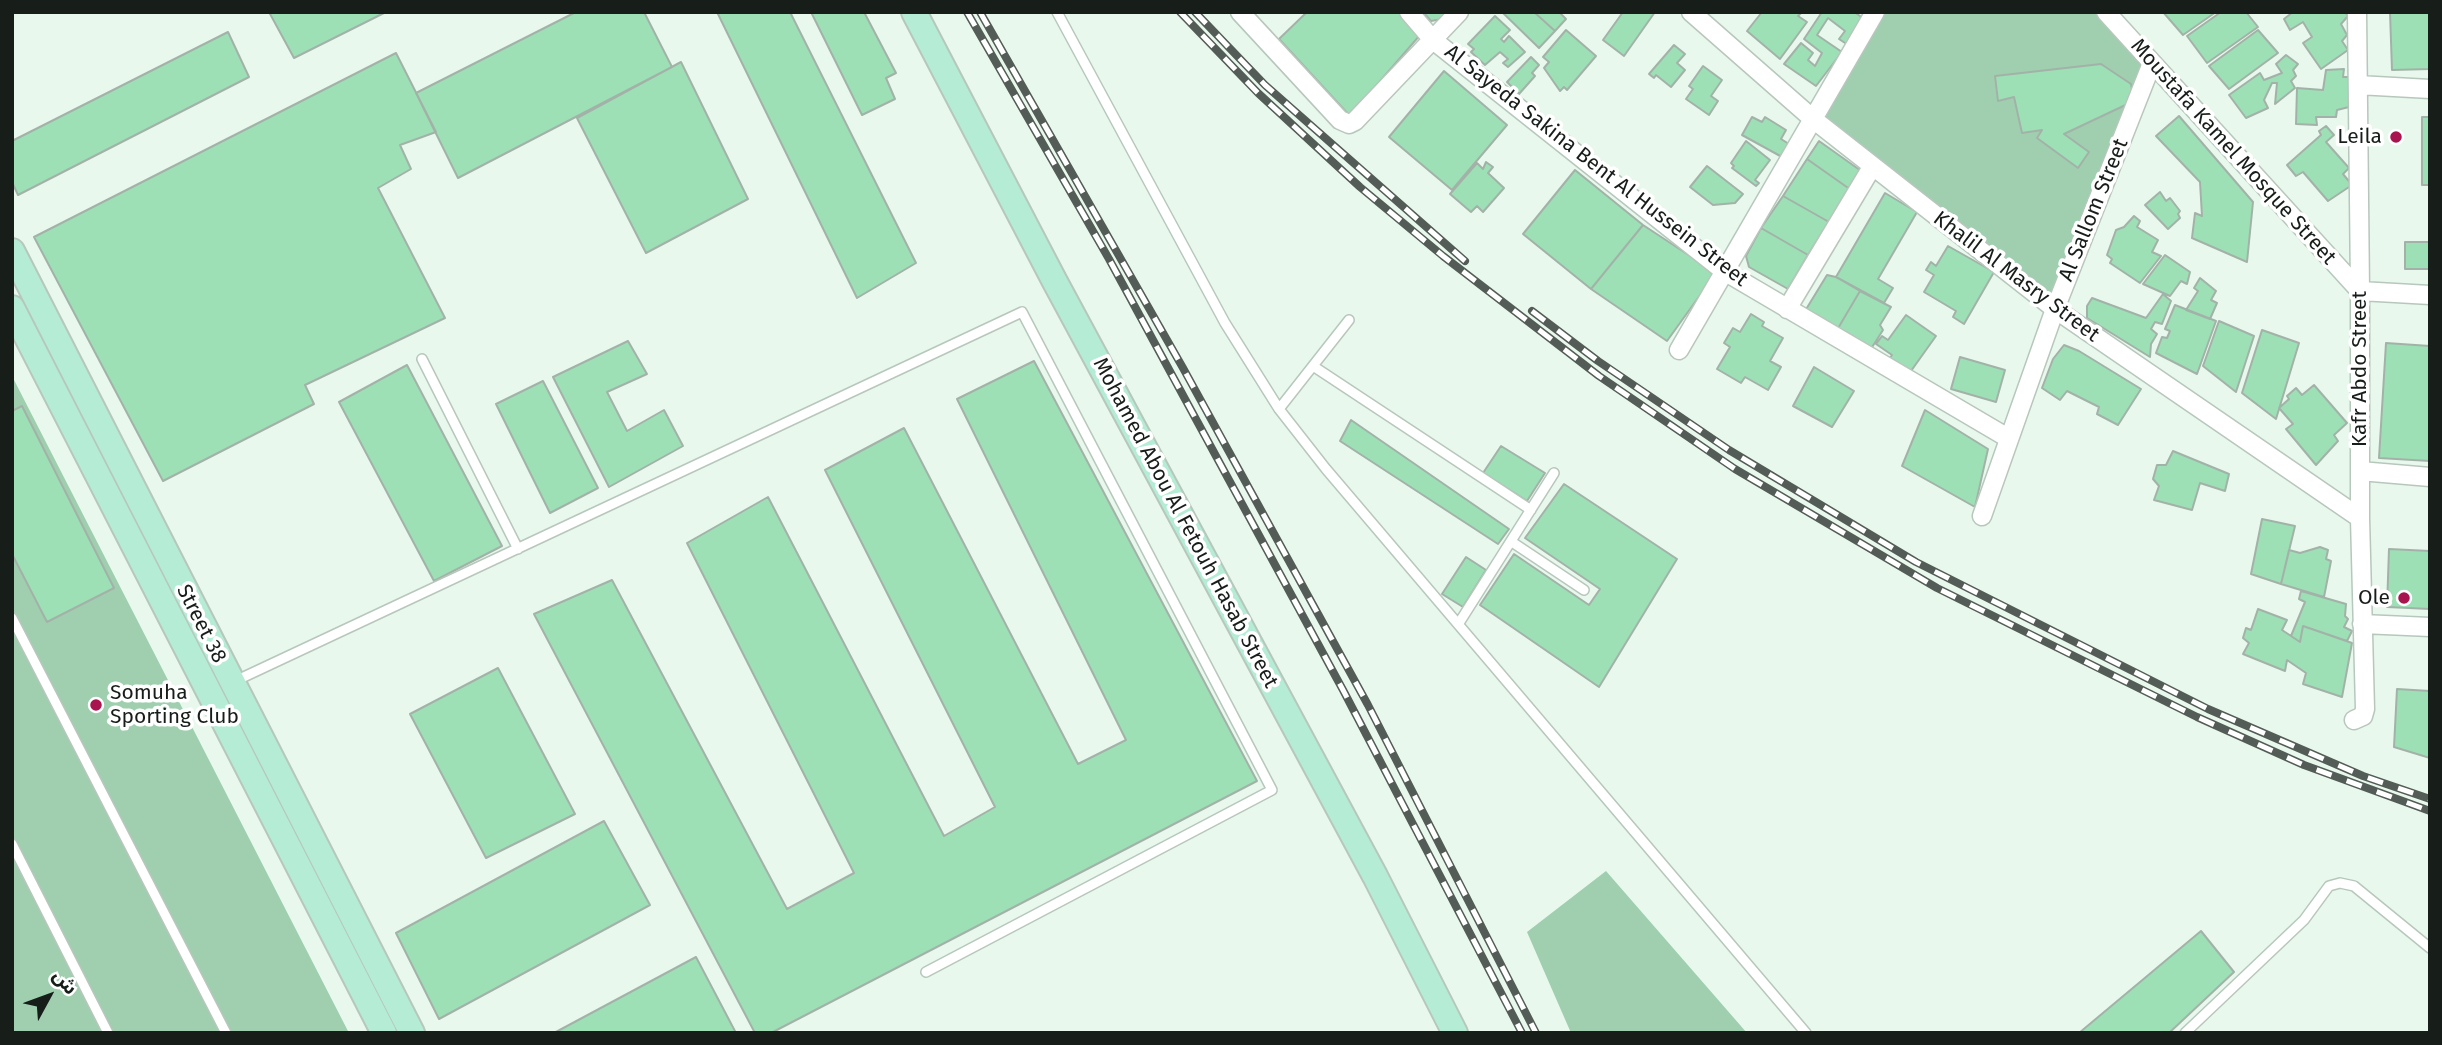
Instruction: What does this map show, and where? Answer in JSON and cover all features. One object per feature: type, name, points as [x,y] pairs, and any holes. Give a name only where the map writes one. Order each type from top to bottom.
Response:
[{"type":"street","name":"Mohamed Abou Al Fetouh Hasab Street","points":[[914,12],[1060,293],[1376,876],[1455,1033]]},
{"type":"street","points":[[1240,12],[1340,120],[1349,124],[1355,121],[1459,12]]},
{"type":"street","name":"Al Sayeda Sakina Bent Al Hussein Street","points":[[1409,12],[1433,40],[1724,271],[2008,439]]},
{"type":"street","name":"Khalil Al Masry Street","points":[[1690,12],[1813,119],[2055,309],[2360,518]]},
{"type":"street","name":"Moustafa Kamel Mosque Street","points":[[2106,12],[2360,291]]},
{"type":"street","points":[[2346,12],[2357,20]]},
{"type":"street","points":[[1679,350],[1871,14]]},
{"type":"street","name":"Kafr Abdo Street","points":[[2354,720],[2361,718],[2365,709],[2360,518],[2357,20]]},
{"type":"street","name":"Al Sallom Street","points":[[1982,516],[2055,309],[2152,63]]},
{"type":"street","points":[[2358,85],[2430,89]]},
{"type":"street","points":[[1787,309],[1872,167]]},
{"type":"street","name":"Street 38","points":[[12,251],[232,683],[334,909],[384,1033]]},
{"type":"street","points":[[2360,291],[2430,295]]},
{"type":"street","name":"Street 38","points":[[12,308],[334,909],[412,1033]]},
{"type":"street","points":[[2360,471],[2430,477]]},
{"type":"street","points":[[2362,624],[2430,627]]},
{"type":"lane","points":[[1057,12],[1225,323],[1279,409],[1326,469],[1806,1033]]},
{"type":"lane","points":[[232,683],[1023,312],[1272,790],[926,972]]},
{"type":"lane","points":[[1279,409],[1349,320]]},
{"type":"lane","points":[[422,359],[518,549]]},
{"type":"lane","points":[[1313,366],[1531,510]]},
{"type":"lane","points":[[1459,623],[1554,473]]},
{"type":"lane","points":[[1512,542],[1584,590]]},
{"type":"lane","points":[[12,618],[226,1033]]},
{"type":"lane","points":[[12,844],[108,1033]]},
{"type":"lane","points":[[2185,1033],[2304,920],[2329,886],[2340,883],[2354,886],[2430,948]]},
{"type":"green space","points":[[1884,12],[2109,12],[2160,68],[2063,305],[1818,123]]},
{"type":"green space","name":"Somuha Sporting Club","points":[[12,376],[349,1033],[12,1033]]},
{"type":"green space","points":[[1606,871],[1747,1033],[1571,1033],[1527,932]]},
{"type":"building","points":[[269,12],[386,12],[294,58]]},
{"type":"building","points":[[576,12],[644,12],[672,67],[458,178],[416,93]]},
{"type":"building","points":[[717,12],[790,12],[916,263],[857,298]]},
{"type":"building","points":[[811,12],[864,12],[896,73],[886,78],[895,99],[862,115]]},
{"type":"building","points":[[1307,12],[1401,12],[1420,35],[1350,116],[1279,39]]},
{"type":"building","points":[[1423,12],[1449,12],[1442,19],[1431,21]]},
{"type":"building","points":[[1502,12],[1534,12],[1555,31],[1539,48]]},
{"type":"building","points":[[1534,12],[1559,12],[1566,19],[1555,31]]},
{"type":"building","points":[[1623,12],[1655,12],[1624,56],[1603,40]]},
{"type":"building","points":[[1762,12],[1802,12],[1798,16],[1807,22],[1780,59],[1747,31]]},
{"type":"building","points":[[1822,12],[1854,12],[1866,20],[1848,45],[1839,39],[1845,31],[1828,18],[1817,35],[1842,52],[1816,86],[1784,64],[1801,43],[1813,53],[1808,60],[1815,66],[1822,53],[1804,39]]},
{"type":"building","points":[[2163,12],[2216,12],[2183,35]]},
{"type":"building","points":[[2221,12],[2246,12],[2258,27],[2207,63],[2187,36]]},
{"type":"building","points":[[2293,12],[2345,12],[2348,16],[2341,24],[2347,35],[2342,41],[2348,50],[2321,69],[2303,43],[2312,37],[2303,22],[2290,30],[2284,19]]},
{"type":"building","points":[[2390,12],[2429,12],[2430,69],[2392,70]]},
{"type":"building","points":[[1495,16],[1510,30],[1501,39],[1504,42],[1509,36],[1525,52],[1508,67],[1503,63],[1508,59],[1500,52],[1485,65],[1471,52],[1474,49],[1468,44]]},
{"type":"building","points":[[1566,30],[1596,56],[1567,90],[1564,87],[1560,91],[1544,68],[1549,62],[1543,57]]},
{"type":"building","points":[[2258,30],[2278,53],[2229,89],[2209,66]]},
{"type":"building","points":[[228,32],[249,77],[18,195],[12,182],[12,141]]},
{"type":"building","points":[[1674,45],[1685,54],[1677,63],[1685,70],[1671,87],[1656,75],[1654,78],[1649,74]]},
{"type":"building","points":[[396,53],[436,132],[400,145],[411,169],[378,188],[445,318],[305,385],[314,404],[163,481],[34,237]]},
{"type":"building","points":[[2286,55],[2298,64],[2293,70],[2296,76],[2291,81],[2295,88],[2275,104],[2277,83],[2272,83],[2264,100],[2268,108],[2246,118],[2229,95],[2260,73],[2264,80],[2282,73],[2276,64]]},
{"type":"building","points":[[1531,57],[1539,65],[1532,73],[1535,76],[1519,94],[1507,82]]},
{"type":"building","points":[[681,62],[748,199],[646,253],[577,118]]},
{"type":"building","points":[[2101,64],[2131,84],[2134,101],[2064,134],[2089,152],[2078,168],[2037,138],[2042,130],[2022,133],[2014,97],[1998,101],[1995,76]]},
{"type":"building","points":[[1703,66],[1722,80],[1711,96],[1718,101],[1709,115],[1686,99],[1693,89],[1689,86]]},
{"type":"building","points":[[2344,69],[2343,77],[2349,77],[2349,107],[2337,110],[2336,117],[2316,117],[2317,125],[2296,124],[2297,88],[2323,90],[2326,70]]},
{"type":"building","points":[[1444,71],[1507,125],[1452,190],[1389,137]]},
{"type":"building","points":[[2179,116],[2253,202],[2247,262],[2192,238],[2195,213],[2202,216],[2200,182],[2156,136]]},
{"type":"building","points":[[1752,117],[1762,122],[1765,117],[1786,130],[1781,139],[1789,144],[1782,157],[1742,135]]},
{"type":"building","points":[[2422,117],[2430,117],[2430,185],[2422,185]]},
{"type":"building","points":[[2326,126],[2334,135],[2326,142],[2349,168],[2343,174],[2352,185],[2328,201],[2303,172],[2296,176],[2287,165],[2321,135],[2319,131]]},
{"type":"building","points":[[1746,141],[1770,160],[1755,180],[1759,183],[1756,186],[1732,168],[1734,166],[1731,163]]},
{"type":"building","points":[[1819,141],[1864,173],[1851,190],[1807,159]]},
{"type":"building","points":[[1807,159],[1851,190],[1829,222],[1783,196]]},
{"type":"building","points":[[1486,162],[1493,167],[1488,173],[1504,188],[1483,212],[1477,206],[1471,212],[1450,194],[1477,163],[1483,169]]},
{"type":"building","points":[[1707,166],[1743,194],[1735,203],[1713,205],[1690,187]]},
{"type":"building","points":[[1575,170],[1643,225],[1591,289],[1523,234]]},
{"type":"building","points":[[2160,192],[2166,201],[2170,198],[2180,211],[2180,218],[2168,229],[2145,205]]},
{"type":"building","points":[[1885,193],[1917,212],[1878,279],[1893,288],[1884,303],[1836,277]]},
{"type":"building","points":[[1783,196],[1829,222],[1808,255],[1761,228]]},
{"type":"building","points":[[2134,216],[2140,221],[2137,227],[2158,240],[2152,252],[2161,256],[2140,283],[2110,263],[2112,259],[2107,255],[2116,230],[2124,227]]},
{"type":"building","points":[[1643,225],[1716,273],[1667,341],[1591,289]]},
{"type":"building","points":[[1761,228],[1808,255],[1788,289],[1749,267],[1746,256]]},
{"type":"building","points":[[2405,242],[2430,242],[2430,269],[2405,269]]},
{"type":"building","points":[[1948,246],[1994,272],[1964,324],[1953,317],[1956,311],[1924,292],[1934,275],[1926,270],[1931,262],[1936,266]]},
{"type":"building","points":[[2165,255],[2190,272],[2187,284],[2181,281],[2170,296],[2143,284]]},
{"type":"building","points":[[1827,275],[1836,277],[1860,291],[1837,330],[1805,311]]},
{"type":"building","points":[[2200,278],[2216,291],[2211,300],[2217,303],[2210,319],[2186,310],[2198,291],[2194,288]]},
{"type":"building","points":[[1860,291],[1891,307],[1880,325],[1883,330],[1869,352],[1837,330]]},
{"type":"building","points":[[2163,294],[2171,301],[2162,324],[2155,322],[2151,329],[2157,334],[2151,344],[2150,357],[2087,318],[2087,306],[2092,298],[2146,318]]},
{"type":"building","points":[[2175,305],[2216,321],[2197,374],[2156,353],[2162,337],[2167,338],[2170,331],[2165,329]]},
{"type":"building","points":[[1751,314],[1764,322],[1762,326],[1783,338],[1770,361],[1781,367],[1768,390],[1745,377],[1741,383],[1717,369],[1730,347],[1724,343],[1733,328],[1740,332]]},
{"type":"building","points":[[1906,315],[1936,336],[1906,378],[1886,363],[1892,355],[1876,344],[1882,336],[1888,340]]},
{"type":"building","points":[[2219,321],[2254,336],[2236,392],[2203,366]]},
{"type":"building","points":[[2262,330],[2299,343],[2276,419],[2242,393]]},
{"type":"building","points":[[628,341],[647,374],[607,392],[627,431],[664,410],[683,446],[609,487],[553,377]]},
{"type":"building","points":[[2386,343],[2430,346],[2430,461],[2379,458]]},
{"type":"building","points":[[2064,345],[2079,351],[2141,389],[2118,425],[2097,414],[2099,407],[2067,391],[2060,400],[2042,388],[2053,359]]},
{"type":"building","points":[[1960,357],[2005,370],[1996,402],[1951,389]]},
{"type":"building","points":[[1034,361],[1257,781],[771,1033],[755,1033],[534,614],[612,580],[787,909],[854,873],[687,543],[768,497],[944,836],[995,807],[825,470],[904,428],[1078,764],[1126,740],[957,399]]},
{"type":"building","points":[[407,365],[502,546],[434,581],[339,402]]},
{"type":"building","points":[[1814,367],[1854,391],[1832,427],[1793,406]]},
{"type":"building","points":[[543,381],[598,488],[550,513],[496,404]]},
{"type":"building","points":[[2314,385],[2347,423],[2334,435],[2338,441],[2316,465],[2286,429],[2293,424],[2279,408],[2296,388],[2302,395]]},
{"type":"building","points":[[22,406],[114,588],[47,622],[12,554],[12,411]]},
{"type":"building","points":[[1925,410],[1988,449],[1975,507],[1902,466]]},
{"type":"building","points":[[1351,420],[1509,529],[1498,544],[1340,441]]},
{"type":"building","points":[[1501,446],[1545,473],[1527,501],[1483,473]]},
{"type":"building","points":[[2173,451],[2229,474],[2225,491],[2200,483],[2192,510],[2154,500],[2159,486],[2153,479],[2157,465],[2166,465]]},
{"type":"building","points":[[1564,484],[1677,559],[1599,687],[1480,605],[1514,554],[1589,605],[1600,589],[1525,538]]},
{"type":"building","points":[[2262,519],[2295,526],[2281,584],[2251,574]]},
{"type":"building","points":[[2320,547],[2328,550],[2326,559],[2331,561],[2324,597],[2281,584],[2289,550],[2300,553]]},
{"type":"building","points":[[2389,549],[2430,551],[2430,609],[2387,607]]},
{"type":"building","points":[[1466,557],[1486,570],[1463,607],[1442,594]]},
{"type":"building","points":[[2301,591],[2346,604],[2345,616],[2348,619],[2344,627],[2352,631],[2347,641],[2303,626],[2300,642],[2291,636],[2305,602],[2299,599]]},
{"type":"building","points":[[2258,609],[2287,620],[2282,630],[2300,642],[2303,626],[2352,643],[2342,697],[2303,684],[2306,673],[2287,660],[2285,671],[2243,654],[2249,643],[2243,638],[2246,628],[2251,630]]},
{"type":"building","points":[[498,668],[575,814],[486,858],[410,714]]},
{"type":"building","points":[[2397,689],[2430,691],[2430,758],[2394,747]]},
{"type":"building","points":[[604,821],[650,905],[439,1019],[396,933]]},
{"type":"building","points":[[2201,931],[2234,972],[2169,1033],[2079,1033]]},
{"type":"building","points":[[696,957],[736,1033],[554,1033]]},
{"type":"railway","points":[[967,12],[1109,259],[1343,690],[1522,1033]]},
{"type":"railway","points":[[980,12],[1183,368],[1368,705],[1536,1033]]},
{"type":"railway","points":[[1180,12],[1258,93],[1360,187],[1443,256],[1599,376],[1735,469],[1937,588],[2197,717],[2304,765],[2430,811]]},
{"type":"railway","points":[[1195,12],[1265,85],[1465,261]]},
{"type":"railway","points":[[1532,311],[1598,361],[1729,450],[1916,562],[2208,709],[2363,776],[2430,799]]},
{"type":"place","name":"Leila","points":[[2396,137]]},
{"type":"place","name":"Ole","points":[[2404,598]]},
{"type":"place","name":"Somuha Sporting Club","points":[[96,705]]}]
